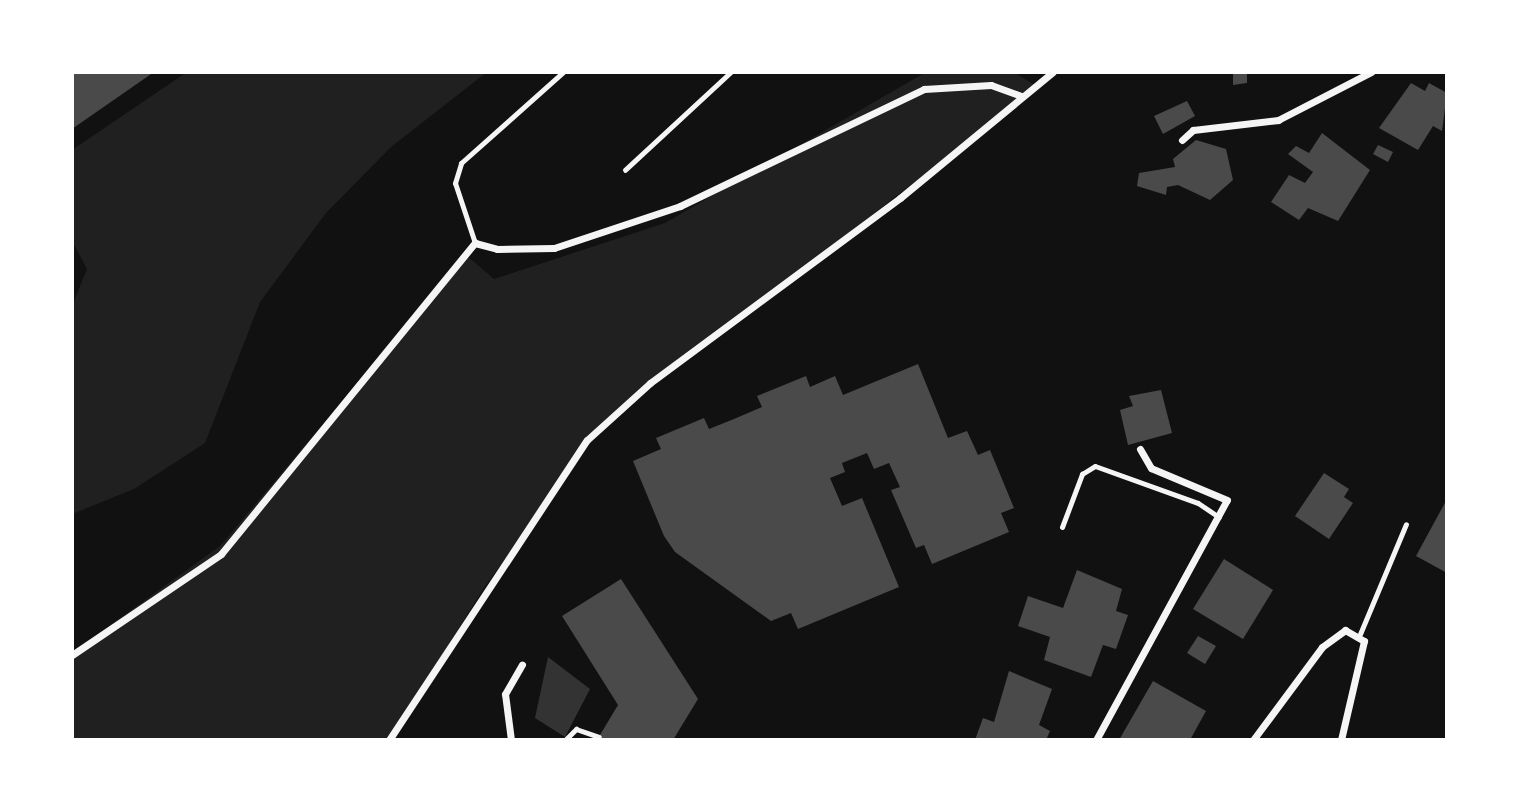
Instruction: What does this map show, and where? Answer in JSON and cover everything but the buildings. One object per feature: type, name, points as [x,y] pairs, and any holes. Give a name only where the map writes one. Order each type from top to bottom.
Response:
[{"type":"street","points":[[389,740],[587,440],[650,383],[900,198],[1053,72]]},
{"type":"street","points":[[1182,140],[1194,130],[1278,120],[1371,72]]},
{"type":"street","points":[[72,654],[221,554],[475,243],[497,250],[554,248],[680,206],[924,89],[991,85],[1022,96]]},
{"type":"street","points":[[1096,740],[1227,500],[1151,468],[1140,449]]},
{"type":"street","points":[[1253,740],[1330,637],[1345,630],[1360,634],[1364,648],[1340,740]]},
{"type":"street","points":[[511,740],[505,694],[522,664]]},
{"type":"lane","points":[[475,243],[455,183],[461,163],[564,72]]},
{"type":"lane","points":[[1062,527],[1082,474],[1095,466],[1198,503],[1219,517]]},
{"type":"lane","points":[[1360,634],[1406,524]]},
{"type":"lane","points":[[565,740],[576,729],[599,737]]},
{"type":"path","points":[[625,170],[731,72]]},
{"type":"shaded area","points":[[187,72],[487,72],[391,147],[326,213],[260,302],[205,443],[134,489],[72,514],[72,306],[87,269],[72,241],[72,150]]},
{"type":"shaded area","points":[[926,72],[1013,72],[1038,87],[604,421],[484,588],[389,740],[72,740],[72,653],[220,546],[466,255],[494,279],[665,223]]},
{"type":"shaded area","points":[[548,657],[590,689],[565,737],[535,718]]}]
